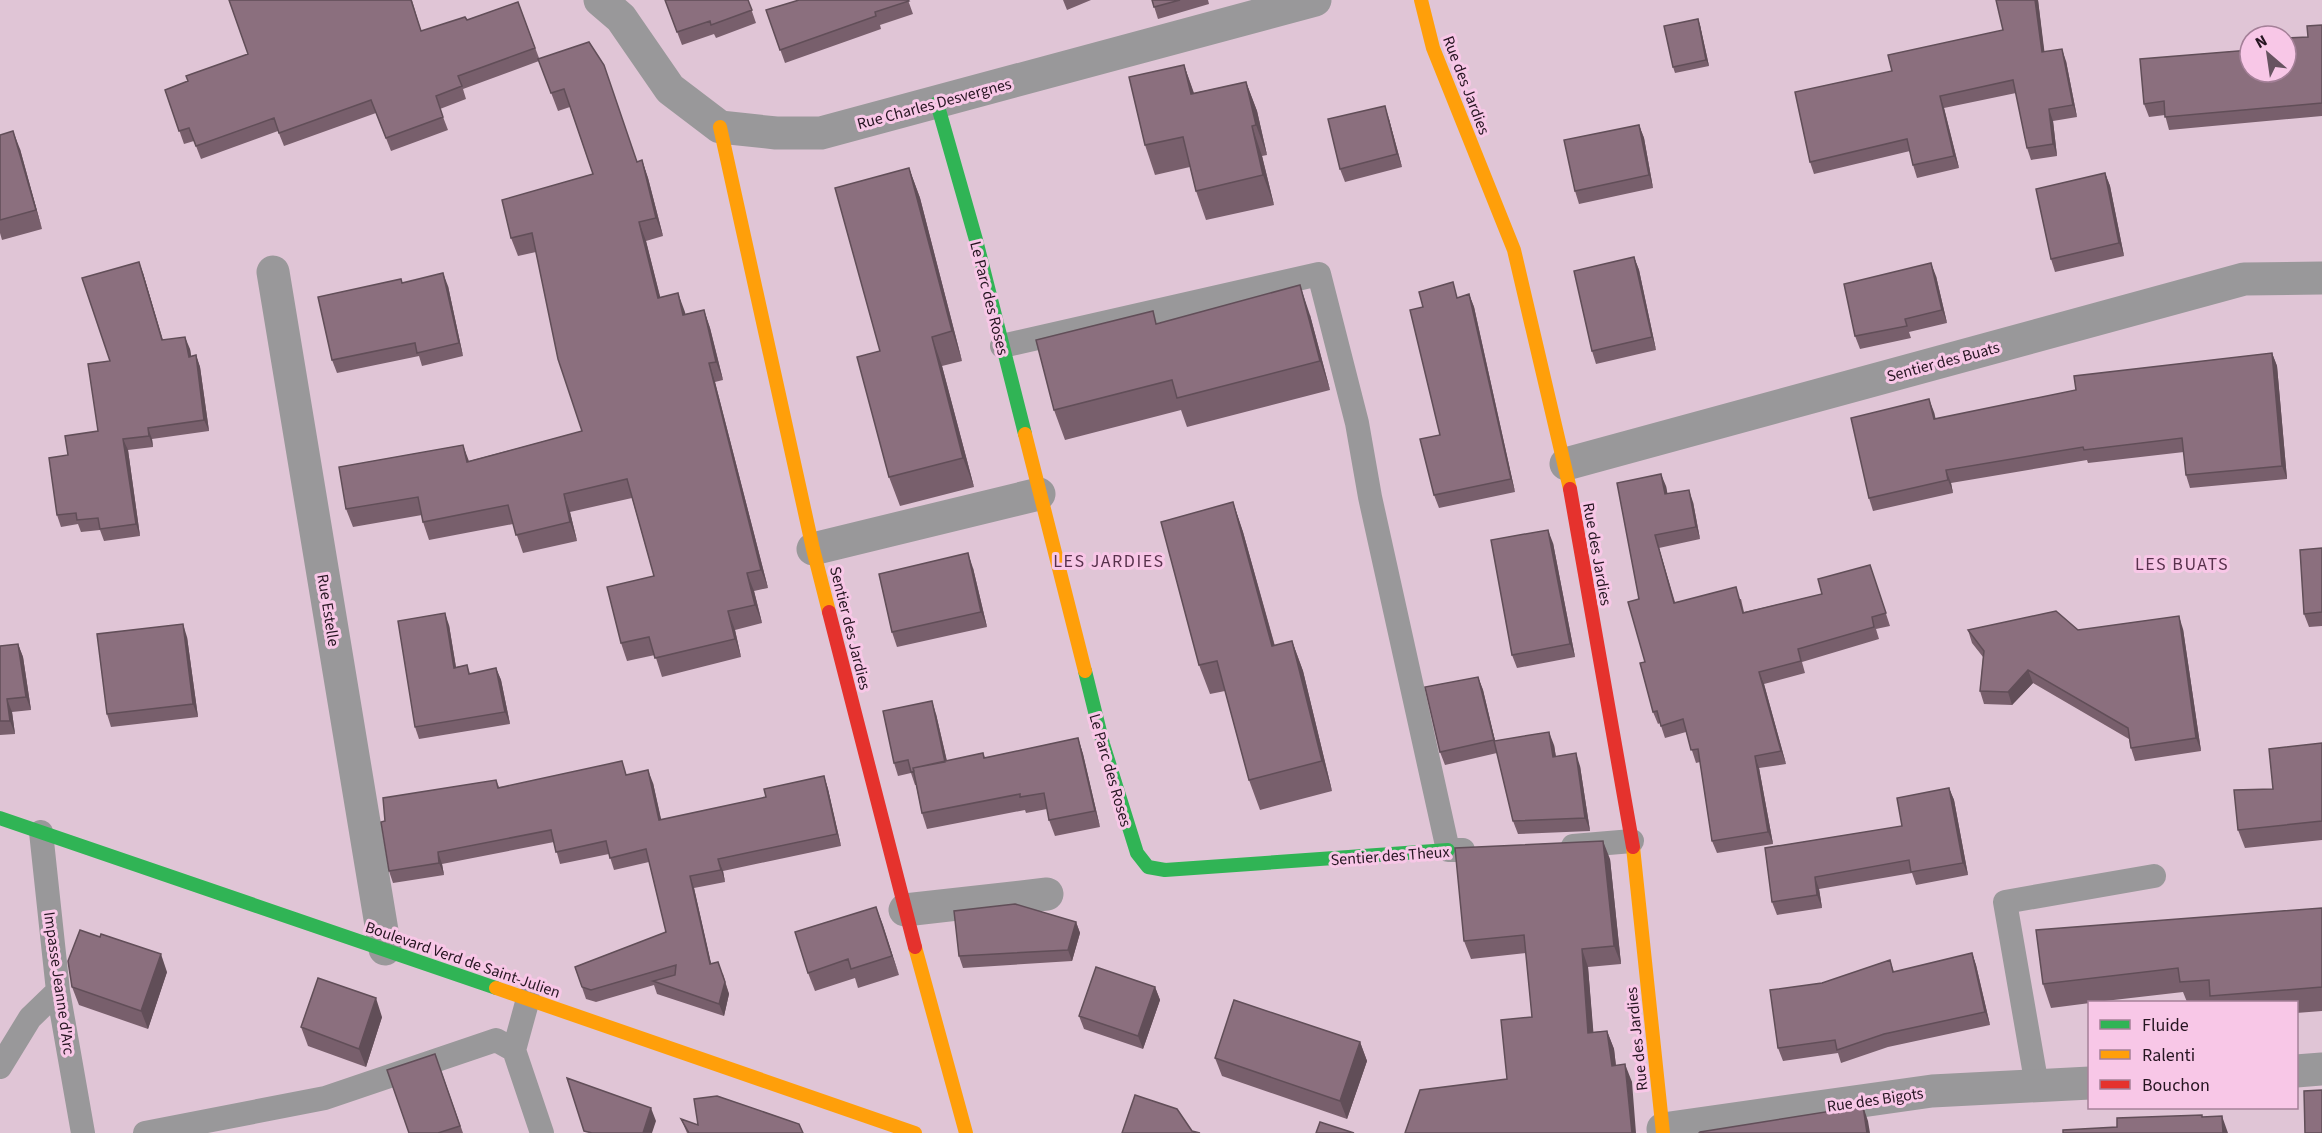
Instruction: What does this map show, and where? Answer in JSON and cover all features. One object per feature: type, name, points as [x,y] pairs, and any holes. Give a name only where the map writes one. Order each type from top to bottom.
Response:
[{"type":"street","points":[[600,0],[621,18],[670,89],[720,127]]},
{"type":"street","name":"Rue Charles Desvergnes","points":[[720,127],[776,133],[821,133],[1315,0]]},
{"type":"street","name":"Rue des Jardies","points":[[1421,0],[1433,48],[1514,250],[1566,464],[1632,841],[1663,1131]]},
{"type":"street","name":"Le Parc des Roses","points":[[937,103],[976,240],[1103,744],[1131,839],[1137,853],[1148,867]]},
{"type":"street","name":"Sentier des Jardies","points":[[720,127],[813,549],[905,910],[966,1133]]},
{"type":"street","name":"Rue Estelle","points":[[273,272],[385,949]]},
{"type":"street","name":"Sentier des Buats","points":[[1566,464],[2244,279],[2322,278]]},
{"type":"street","points":[[813,549],[1039,494]]},
{"type":"street","name":"Boulevard Verd de Saint-Julien","points":[[0,818],[915,1133]]},
{"type":"street","name":"Sentier des Theux","points":[[1148,867],[1184,870],[1448,850]]},
{"type":"street","points":[[905,910],[1047,894]]},
{"type":"street","points":[[2298,1071],[2322,1069]]},
{"type":"street","name":"Rue des Bigots","points":[[1663,1131],[1932,1091],[2088,1083]]},
{"type":"lane","points":[[1002,346],[1319,274],[1357,423],[1373,509],[1448,850]]},
{"type":"lane","name":"Impasse Jeanne d'Arc","points":[[41,832],[58,992],[83,1133]]},
{"type":"lane","points":[[1548,847],[1604,845],[1632,841]]},
{"type":"lane","name":"Sentier des Theux","points":[[1448,850],[1481,849]]},
{"type":"lane","points":[[2037,1086],[2005,902],[2154,876]]},
{"type":"lane","points":[[0,1067],[30,1018],[58,992]]},
{"type":"lane","points":[[528,999],[514,1050],[542,1133]]},
{"type":"lane","points":[[145,1133],[325,1098],[496,1040],[514,1050]]},
{"type":"building","points":[[229,0],[411,0],[421,31],[465,17],[467,20],[518,2],[535,48],[458,76],[462,86],[436,96],[443,117],[386,138],[371,100],[279,133],[274,118],[196,146],[189,128],[179,131],[165,90],[188,81],[186,76],[248,54]]},
{"type":"building","points":[[665,0],[748,0],[752,10],[711,25],[710,21],[677,32]]},
{"type":"building","points":[[799,0],[909,1],[875,12],[876,16],[780,50],[766,10]]},
{"type":"building","points":[[1152,0],[1180,0],[1154,7]]},
{"type":"building","points":[[1996,0],[2035,0],[2042,52],[2062,49],[2073,105],[2049,109],[2053,144],[2027,148],[2013,80],[1940,96],[1954,156],[1913,165],[1907,139],[1810,162],[1795,92],[1892,71],[1888,55],[2003,30]]},
{"type":"building","points":[[1698,19],[1706,60],[1673,67],[1664,26]]},
{"type":"building","points":[[2322,25],[2322,103],[2165,117],[2164,101],[2144,104],[2140,59],[2238,51],[2238,84],[2298,84],[2298,37],[2308,37],[2307,26]]},
{"type":"building","points":[[589,42],[604,65],[637,162],[642,160],[656,218],[639,222],[658,298],[678,293],[683,315],[704,310],[716,362],[709,363],[761,570],[747,573],[755,605],[728,611],[735,639],[655,658],[649,637],[621,643],[607,587],[654,576],[627,479],[564,494],[570,522],[516,535],[508,505],[423,522],[418,497],[346,509],[339,467],[463,445],[467,462],[582,431],[558,359],[532,233],[511,238],[502,200],[593,174],[564,89],[551,93],[538,59]]},
{"type":"building","points":[[1184,65],[1191,94],[1246,82],[1256,125],[1252,126],[1263,175],[1196,191],[1183,137],[1145,145],[1129,77]]},
{"type":"building","points":[[1385,106],[1397,154],[1340,169],[1328,119]]},
{"type":"building","points":[[1639,125],[1649,175],[1575,191],[1564,140]]},
{"type":"building","points":[[13,131],[36,210],[0,220],[0,135]]},
{"type":"building","points":[[909,168],[952,331],[932,337],[963,458],[889,477],[857,357],[880,351],[835,188]]},
{"type":"building","points":[[2105,173],[2119,243],[2051,259],[2036,189]]},
{"type":"building","points":[[1634,257],[1652,337],[1592,351],[1574,271]]},
{"type":"building","points":[[139,262],[162,340],[185,337],[189,357],[196,355],[204,420],[148,428],[149,436],[123,439],[136,524],[100,529],[98,518],[77,520],[76,513],[57,515],[49,458],[68,455],[65,436],[98,431],[88,364],[110,361],[82,278]]},
{"type":"building","points":[[1931,263],[1942,310],[1905,319],[1907,326],[1855,336],[1844,284]]},
{"type":"building","points":[[443,273],[459,343],[417,353],[415,343],[332,360],[318,297],[401,279],[402,283]]},
{"type":"building","points":[[1453,282],[1457,298],[1469,294],[1511,479],[1434,495],[1420,439],[1440,435],[1410,310],[1423,307],[1419,292]]},
{"type":"building","points":[[1300,285],[1320,361],[1177,398],[1172,380],[1054,410],[1036,340],[1153,311],[1156,324]]},
{"type":"building","points":[[2272,353],[2282,466],[2186,475],[2182,438],[2084,450],[2083,447],[1946,470],[1948,480],[1869,498],[1851,418],[1929,399],[1934,419],[2076,390],[2074,376]]},
{"type":"building","points":[[1661,474],[1665,494],[1689,490],[1696,527],[1655,535],[1674,603],[1736,587],[1743,613],[1822,594],[1818,579],[1870,565],[1886,613],[1872,617],[1874,627],[1798,649],[1801,661],[1759,672],[1781,751],[1755,756],[1768,832],[1712,841],[1698,749],[1691,750],[1683,719],[1661,726],[1657,711],[1653,712],[1640,663],[1645,662],[1628,602],[1639,599],[1617,483]]},
{"type":"building","points":[[1233,502],[1272,646],[1292,641],[1322,761],[1249,780],[1217,661],[1199,665],[1161,522]]},
{"type":"building","points":[[1548,530],[1570,644],[1512,655],[1491,540]]},
{"type":"building","points":[[2322,548],[2322,612],[2304,614],[2300,550]]},
{"type":"building","points":[[968,553],[981,612],[892,632],[879,574]]},
{"type":"building","points":[[2056,611],[2078,630],[2179,616],[2196,738],[2131,748],[2128,728],[2028,670],[2008,692],[1980,691],[1984,651],[1968,630]]},
{"type":"building","points":[[445,613],[454,668],[467,665],[469,674],[496,668],[505,712],[415,727],[398,621]]},
{"type":"building","points":[[183,624],[193,704],[107,714],[97,634]]},
{"type":"building","points":[[18,644],[26,697],[7,699],[10,721],[0,721],[0,646]]},
{"type":"building","points":[[1478,677],[1494,740],[1440,752],[1425,687]]},
{"type":"building","points":[[932,701],[945,762],[913,768],[914,771],[911,772],[908,760],[894,763],[883,711]]},
{"type":"building","points":[[1549,732],[1553,757],[1576,753],[1585,818],[1513,821],[1494,741]]},
{"type":"building","points":[[1078,738],[1095,811],[1049,820],[1044,793],[1020,797],[1020,794],[922,813],[913,768],[983,753],[984,758]]},
{"type":"building","points":[[2322,743],[2322,821],[2238,830],[2234,790],[2273,789],[2269,749]]},
{"type":"building","points":[[622,761],[626,775],[648,770],[659,820],[766,797],[764,789],[824,776],[837,834],[718,859],[721,870],[690,876],[710,964],[718,962],[725,982],[719,1004],[653,981],[675,975],[676,965],[591,990],[582,987],[575,967],[666,932],[646,849],[610,858],[606,841],[556,852],[551,830],[438,852],[439,863],[389,871],[381,822],[385,821],[383,798],[496,780],[498,788]]},
{"type":"building","points":[[1949,788],[1963,863],[1911,872],[1909,860],[1815,877],[1817,895],[1772,902],[1765,848],[1902,826],[1897,798]]},
{"type":"building","points":[[1603,841],[1614,946],[1582,949],[1588,1033],[1607,1031],[1612,1066],[1625,1064],[1632,1133],[1405,1133],[1420,1090],[1507,1079],[1501,1020],[1532,1017],[1524,935],[1464,941],[1455,848]]},
{"type":"building","points":[[1015,904],[1076,922],[1068,950],[959,956],[954,911]]},
{"type":"building","points":[[876,907],[892,956],[851,969],[848,959],[808,973],[795,932]]},
{"type":"building","points":[[2322,908],[2322,987],[2210,996],[2209,980],[2180,982],[2178,968],[2043,984],[2036,930]]},
{"type":"building","points":[[80,930],[100,937],[101,934],[161,954],[141,1011],[72,987],[68,961]]},
{"type":"building","points":[[1972,953],[1985,1012],[1884,1034],[1837,1050],[1835,1040],[1778,1048],[1770,990],[1822,983],[1890,960],[1893,972]]},
{"type":"building","points":[[1096,967],[1155,987],[1138,1036],[1079,1016]]},
{"type":"building","points":[[318,978],[376,998],[359,1049],[301,1027]]},
{"type":"building","points":[[1234,1000],[1360,1042],[1340,1101],[1215,1058]]},
{"type":"building","points":[[435,1054],[460,1126],[438,1133],[409,1133],[387,1070]]},
{"type":"building","points":[[567,1078],[651,1108],[643,1133],[584,1131]]},
{"type":"building","points":[[2322,1090],[2322,1133],[2305,1133],[2304,1091]]},
{"type":"building","points":[[1135,1095],[1177,1109],[1192,1131],[1200,1133],[1122,1133]]},
{"type":"building","points":[[717,1096],[799,1124],[803,1133],[689,1133],[681,1119],[698,1125],[694,1099]]},
{"type":"building","points":[[1863,1106],[1867,1133],[1699,1133],[1700,1132]]},
{"type":"building","points":[[2202,1115],[2202,1117],[2222,1116],[2223,1133],[2063,1133],[2063,1130],[2117,1127],[2117,1118]]},
{"type":"building","points":[[1320,1122],[1354,1133],[1316,1133]]},
{"type":"traffic: fast","points":[[937,103],[976,240],[1025,434]]},
{"type":"traffic: fast","points":[[1085,671],[1103,744],[1137,853],[1148,867],[1165,870],[1448,850]]},
{"type":"traffic: fast","points":[[0,818],[496,988]]},
{"type":"traffic: slow","points":[[1421,0],[1433,48],[1514,250],[1570,489]]},
{"type":"traffic: slow","points":[[720,127],[829,612]]},
{"type":"traffic: slow","points":[[1025,434],[1085,671]]},
{"type":"traffic: slow","points":[[1633,847],[1663,1133]]},
{"type":"traffic: slow","points":[[915,947],[966,1133]]},
{"type":"traffic: slow","points":[[496,988],[915,1133]]},
{"type":"traffic: jam","points":[[1570,489],[1633,847]]},
{"type":"traffic: jam","points":[[829,612],[915,947]]},
{"type":"district","name":"LES JARDIES","points":[[1109,561]]},
{"type":"district","name":"LES BUATS","points":[[2182,564]]}]
